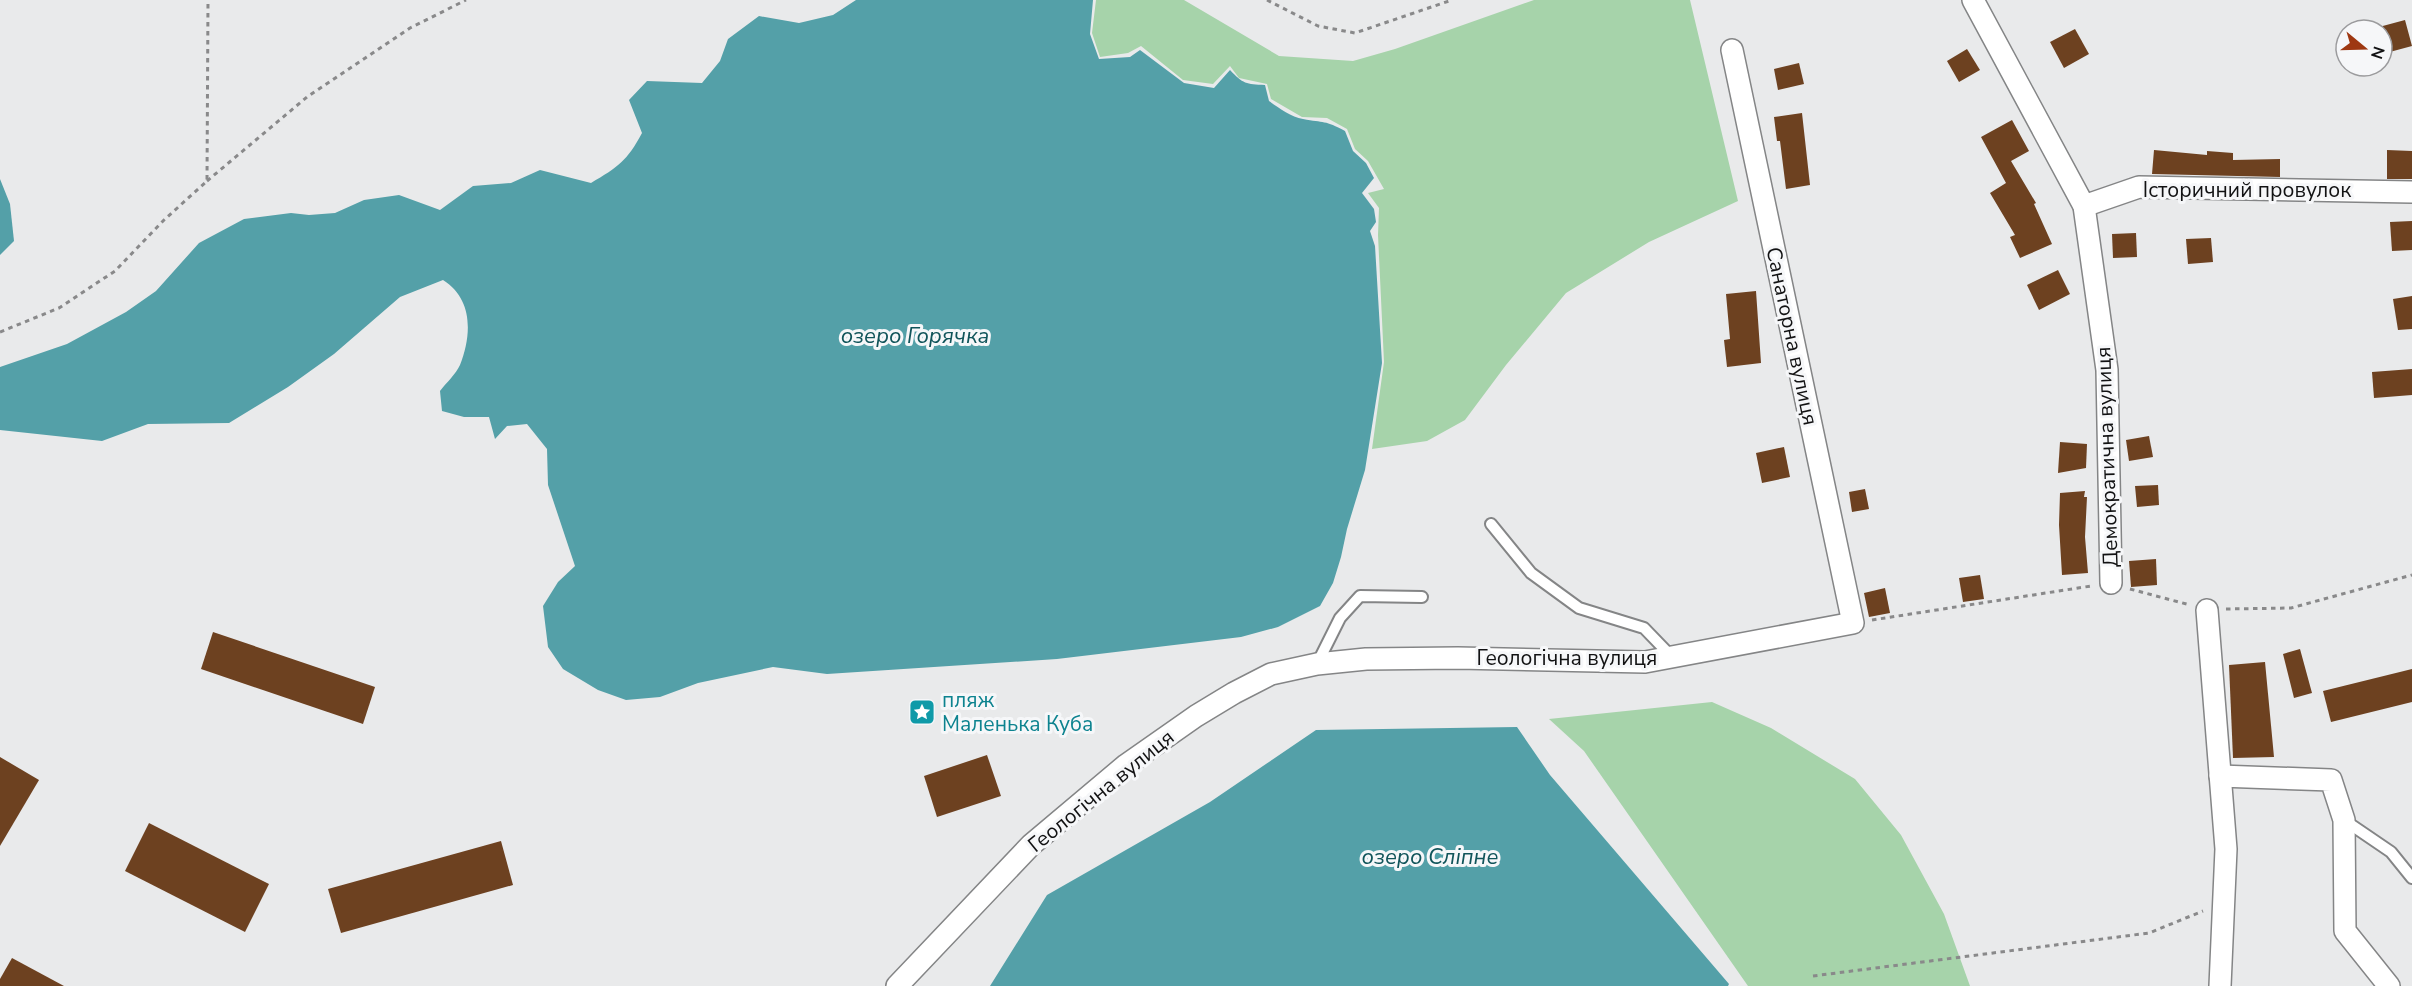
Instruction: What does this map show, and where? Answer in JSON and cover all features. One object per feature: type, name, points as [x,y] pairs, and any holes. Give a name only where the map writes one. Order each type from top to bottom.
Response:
[{"type":"street","name":"Демократична вулиця","points":[[1973,0],[2084,206],[2108,370],[2111,583]]},
{"type":"street","name":"Санаторна вулиця","points":[[1732,50],[1853,623]]},
{"type":"street","name":"Історичний провулок","points":[[2084,206],[2139,187],[2412,192]]},
{"type":"street","points":[[2207,610],[2226,849],[2220,986]]},
{"type":"street","name":"Геологічна вулиця","points":[[897,986],[1031,845],[1126,765],[1234,693],[1270,674],[1317,664],[1366,659],[1458,658],[1645,662],[1853,623]]},
{"type":"street","points":[[2220,777],[2331,780],[2344,820],[2345,931],[2389,986]]},
{"type":"lane","points":[[1491,524],[1532,573],[1569,601],[1579,608],[1644,628],[1672,657]]},
{"type":"lane","points":[[1317,664],[1340,618],[1360,596],[1422,597]]},
{"type":"lane","points":[[2344,820],[2391,852],[2412,878]]},
{"type":"path","points":[[207,181],[208,0]]},
{"type":"path","points":[[0,332],[60,308],[115,271],[207,181],[307,97],[410,28],[466,0]]},
{"type":"path","points":[[1267,0],[1318,26],[1355,33],[1452,0]]},
{"type":"path","points":[[1853,623],[2111,583],[2207,610],[2291,608],[2412,575]]},
{"type":"path","points":[[1813,976],[2149,933],[2224,903]]},
{"type":"green space","points":[[1096,0],[1184,0],[1279,56],[1353,61],[1395,49],[1534,0],[1690,0],[1738,201],[1649,242],[1566,293],[1506,365],[1465,420],[1427,441],[1372,449],[1384,362],[1378,235],[1379,208],[1368,193],[1384,189],[1368,161],[1355,149],[1347,129],[1327,118],[1302,117],[1271,99],[1267,84],[1239,78],[1230,66],[1213,84],[1183,80],[1141,46],[1128,53],[1100,57],[1092,33]]},
{"type":"green space","points":[[1712,702],[1771,728],[1855,779],[1901,835],[1944,914],[1970,986],[1748,986],[1584,751],[1549,719]]},
{"type":"water","name":"озеро Горячка","points":[[856,0],[1093,0],[1090,34],[1099,59],[1130,57],[1140,50],[1184,83],[1214,88],[1230,70],[1245,82],[1265,85],[1269,101],[1290,114],[1303,119],[1328,123],[1345,131],[1353,151],[1366,163],[1374,178],[1362,193],[1374,209],[1376,222],[1370,231],[1375,246],[1382,363],[1365,470],[1333,583],[1320,606],[1278,627],[1241,637],[1057,659],[827,674],[773,667],[698,683],[660,697],[626,700],[598,690],[563,669],[548,647],[543,606],[558,582],[575,566],[548,485],[547,449],[527,424],[507,426],[495,439],[489,417],[464,417],[442,411],[440,391],[460,365],[468,329],[465,307],[460,297],[443,280],[400,297],[334,354],[288,387],[229,423],[148,424],[102,441],[0,430],[0,367],[67,344],[126,312],[156,291],[199,243],[244,219],[291,213],[309,215],[335,213],[364,200],[399,195],[440,210],[473,186],[511,183],[540,170],[591,183],[621,162],[632,150],[642,133],[629,100],[647,81],[702,83],[720,61],[728,39],[759,16],[799,23],[833,15]]},
{"type":"water","points":[[0,179],[10,204],[14,241],[0,255]]},
{"type":"water","name":"озеро Сліпне","points":[[1517,727],[1550,775],[1729,984],[1728,986],[990,986],[1047,895],[1210,802],[1316,730]]},
{"type":"building","points":[[2405,20],[2412,46],[2394,51],[2394,23]]},
{"type":"building","points":[[2075,29],[2089,54],[2064,68],[2050,42]]},
{"type":"building","points":[[1967,49],[1980,70],[1959,82],[1947,61]]},
{"type":"building","points":[[1799,63],[1804,84],[1778,90],[1774,69]]},
{"type":"building","points":[[1802,113],[1810,185],[1786,189],[1780,141],[1777,141],[1774,117]]},
{"type":"building","points":[[2012,120],[2029,151],[2011,161],[2036,203],[2034,204],[2052,244],[2020,258],[2010,237],[2015,235],[1990,193],[2006,183],[1981,137]]},
{"type":"building","points":[[2154,150],[2207,155],[2207,151],[2233,153],[2233,160],[2280,159],[2280,177],[2152,174]]},
{"type":"building","points":[[2387,150],[2412,151],[2412,179],[2387,179]]},
{"type":"building","points":[[2412,221],[2412,250],[2392,251],[2390,222]]},
{"type":"building","points":[[2136,233],[2137,257],[2113,258],[2112,234]]},
{"type":"building","points":[[2211,238],[2213,262],[2188,264],[2186,239]]},
{"type":"building","points":[[2058,270],[2070,294],[2039,310],[2027,285]]},
{"type":"building","points":[[1756,291],[1761,363],[1727,367],[1724,340],[1730,339],[1726,294]]},
{"type":"building","points":[[2412,296],[2412,329],[2398,330],[2393,299]]},
{"type":"building","points":[[2412,369],[2412,395],[2374,398],[2372,372]]},
{"type":"building","points":[[2149,436],[2153,457],[2129,461],[2126,440]]},
{"type":"building","points":[[2060,442],[2087,444],[2086,468],[2058,473]]},
{"type":"building","points":[[1784,447],[1790,477],[1762,483],[1756,453]]},
{"type":"building","points":[[2158,485],[2159,505],[2137,507],[2135,486]]},
{"type":"building","points":[[1865,489],[1869,509],[1852,512],[1849,492]]},
{"type":"building","points":[[2085,491],[2088,573],[2062,575],[2060,493]]},
{"type":"building","points":[[2156,559],[2157,585],[2131,587],[2129,561]]},
{"type":"building","points":[[1980,575],[1984,599],[1963,602],[1959,578]]},
{"type":"building","points":[[1885,588],[1890,613],[1869,617],[1864,593]]},
{"type":"building","points":[[213,632],[375,687],[363,724],[201,669]]},
{"type":"building","points":[[2300,649],[2312,693],[2294,698],[2283,654]]},
{"type":"building","points":[[2265,662],[2274,757],[2233,758],[2229,665]]},
{"type":"building","points":[[2412,669],[2412,702],[2331,722],[2323,691]]},
{"type":"building","points":[[987,755],[1001,796],[937,817],[924,776]]},
{"type":"building","points":[[0,757],[39,780],[0,846]]},
{"type":"building","points":[[149,823],[269,884],[245,932],[125,871]]},
{"type":"building","points":[[501,841],[513,885],[341,933],[328,889]]},
{"type":"building","points":[[12,958],[64,986],[0,986],[0,979]]},
{"type":"place","name":"пляж Маленька Куба","points":[[922,712]]}]
